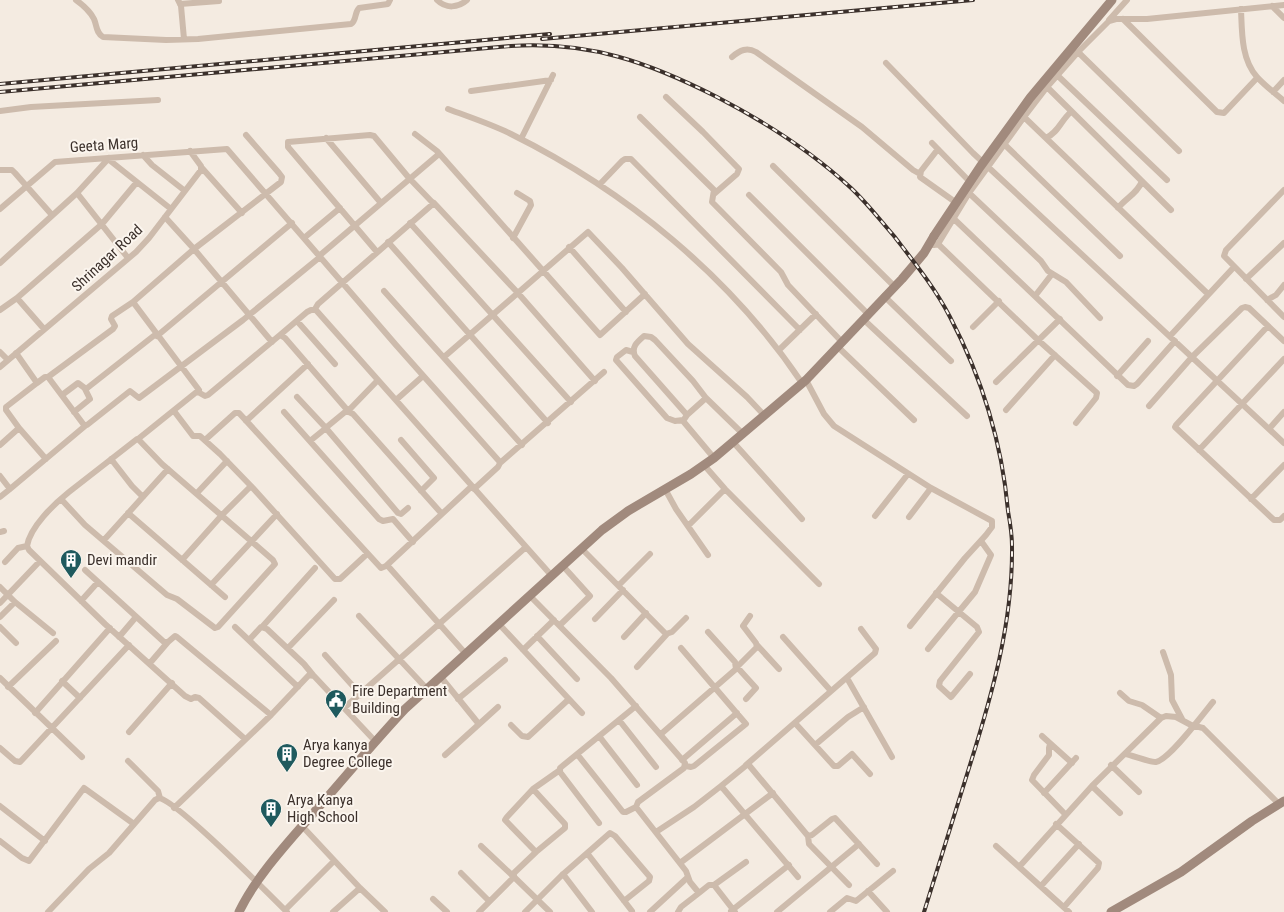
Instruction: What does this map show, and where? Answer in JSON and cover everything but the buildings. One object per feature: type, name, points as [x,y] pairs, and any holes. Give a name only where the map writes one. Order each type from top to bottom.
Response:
[{"type":"main road","points":[[239,912],[257,882],[302,826],[375,741],[427,688],[602,530],[628,511],[704,465],[733,442],[804,381],[866,317],[934,241],[980,167],[1030,98],[1112,0]]},
{"type":"main road","points":[[1111,912],[1181,872],[1281,802]]},
{"type":"street","points":[[76,0],[90,12],[95,20],[98,32],[103,37],[184,39],[351,24],[355,20],[359,8],[388,4],[390,0]]},
{"type":"street","points":[[437,0],[447,7],[458,6],[467,0]]},
{"type":"street","points":[[1076,423],[1097,394],[934,241],[953,218],[987,166],[1047,87],[1109,21],[1126,0]]},
{"type":"street","points":[[184,39],[179,2],[219,1]]},
{"type":"street","points":[[1109,21],[1148,19],[1284,5]]},
{"type":"street","points":[[1272,6],[1284,18]]},
{"type":"street","points":[[1240,9],[1245,54],[1250,68],[1257,78],[1284,101]]},
{"type":"street","points":[[1123,19],[1217,112],[1224,113],[1257,78]]},
{"type":"street","points":[[732,58],[737,52],[745,50],[756,52],[862,127],[920,174],[922,180],[960,206]]},
{"type":"street","points":[[1078,52],[1179,152]]},
{"type":"street","points":[[886,63],[973,153],[1284,443]]},
{"type":"street","points":[[1058,75],[1167,180]]},
{"type":"street","points":[[470,91],[552,78],[521,139]]},
{"type":"street","points":[[1273,92],[1284,80]]},
{"type":"street","points":[[1047,87],[1171,210]]},
{"type":"street","points":[[666,97],[704,132],[739,169],[737,174],[714,194]]},
{"type":"street","points":[[0,111],[31,107],[158,100]]},
{"type":"street","points":[[448,109],[490,124],[573,167],[600,184],[672,238],[744,309],[804,381],[830,422],[931,488],[990,519],[993,524],[992,527],[910,626]]},
{"type":"street","points":[[1046,138],[1056,133],[1066,116],[1072,112]]},
{"type":"street","points":[[640,117],[714,190],[712,202],[780,272],[788,285],[816,314],[840,344],[914,420]]},
{"type":"street","points":[[1024,117],[1208,294]]},
{"type":"street","points":[[415,134],[439,154],[600,335],[645,294]]},
{"type":"street","points":[[46,459],[3,411],[37,382],[48,377],[113,329],[115,326],[111,319],[112,316],[133,302],[194,250],[281,182],[282,177],[246,135]]},
{"type":"street","points":[[377,252],[288,145],[288,142],[374,136],[409,178],[432,203],[436,204],[517,292],[594,381]]},
{"type":"street","points":[[326,138],[381,203]]},
{"type":"street","points":[[932,143],[974,186]]},
{"type":"street","points":[[1004,144],[1120,256]]},
{"type":"street","name":"Geeta Marg","points":[[0,210],[55,162],[190,151],[227,149],[266,193]]},
{"type":"street","points":[[920,174],[938,149]]},
{"type":"street","points":[[190,151],[202,168],[242,212]]},
{"type":"street","points":[[0,497],[129,391],[139,398],[249,315],[439,154]]},
{"type":"street","points":[[143,155],[152,165],[185,191]]},
{"type":"street","points":[[0,263],[77,193],[109,158],[170,209]]},
{"type":"street","points":[[600,184],[622,161],[631,159],[800,330]]},
{"type":"street","points":[[773,166],[894,286]]},
{"type":"street","name":"Shrinagar Road","points":[[0,367],[143,245],[202,168]]},
{"type":"street","points":[[0,170],[12,170],[52,216]]},
{"type":"street","points":[[1118,208],[1125,199],[1137,191],[1142,181]]},
{"type":"street","points":[[0,310],[18,298],[102,224],[137,182]]},
{"type":"street","points":[[1284,190],[1226,250],[1224,256],[1284,317]]},
{"type":"street","points":[[77,193],[128,258]]},
{"type":"street","points":[[266,193],[342,284],[500,463]]},
{"type":"street","points":[[513,238],[532,204],[517,193]]},
{"type":"street","points":[[969,193],[1041,261],[1052,274],[1066,282],[1100,318]]},
{"type":"street","points":[[749,195],[866,317],[967,416]]},
{"type":"street","points":[[316,310],[318,304],[432,203]]},
{"type":"street","points":[[304,238],[340,208]]},
{"type":"street","points":[[165,217],[272,342]]},
{"type":"street","points":[[953,218],[1128,385],[1134,386],[1175,341]]},
{"type":"street","points":[[84,389],[157,335],[292,223]]},
{"type":"street","points":[[410,223],[571,402]]},
{"type":"street","points":[[444,357],[585,233],[590,234],[688,344],[747,397],[764,415]]},
{"type":"street","points":[[388,242],[548,423]]},
{"type":"street","points":[[1246,279],[1284,243]]},
{"type":"street","points":[[570,247],[626,312]]},
{"type":"street","points":[[1170,336],[1234,267]]},
{"type":"street","points":[[1036,296],[1052,274]]},
{"type":"street","points":[[1267,300],[1276,295],[1284,285]]},
{"type":"street","points":[[384,291],[522,445]]},
{"type":"street","points":[[884,296],[951,361]]},
{"type":"street","points":[[18,298],[44,329]]},
{"type":"street","points":[[973,327],[998,300]]},
{"type":"street","points":[[133,302],[199,388],[198,392]]},
{"type":"street","points":[[1149,406],[1192,357],[1245,307],[1250,308],[1284,341]]},
{"type":"street","points":[[198,392],[202,395],[208,395],[297,321],[311,310],[316,310]]},
{"type":"street","points":[[316,310],[551,575]]},
{"type":"street","points":[[779,350],[816,314]]},
{"type":"street","points":[[996,382],[1060,319]]},
{"type":"street","points":[[297,321],[335,364]]},
{"type":"street","points":[[1268,326],[1175,427],[1274,520],[1280,520],[1284,516]]},
{"type":"street","points":[[280,335],[285,338],[442,514]]},
{"type":"street","points":[[633,352],[635,345],[644,336],[651,336],[686,373],[706,398],[742,433]]},
{"type":"street","points":[[1117,376],[1148,342]]},
{"type":"street","points":[[706,398],[685,417],[675,421],[667,418],[616,360],[617,357],[626,350],[633,352],[685,417],[685,425],[714,458]]},
{"type":"street","points":[[0,352],[8,360]]},
{"type":"street","points":[[16,353],[37,382]]},
{"type":"street","points":[[1006,410],[1055,355]]},
{"type":"street","points":[[1199,450],[1284,359]]},
{"type":"street","points":[[246,421],[308,364]]},
{"type":"street","points":[[206,440],[235,413],[239,413],[381,568],[387,565],[442,514],[604,372]]},
{"type":"street","points":[[396,400],[423,376]]},
{"type":"street","points":[[48,377],[85,426]]},
{"type":"street","points":[[310,441],[325,427],[349,411],[378,380]]},
{"type":"street","points":[[62,395],[78,383],[84,389],[90,399],[74,412]]},
{"type":"street","points":[[27,546],[39,524],[61,499],[198,392]]},
{"type":"street","points":[[297,397],[398,512],[403,513],[408,508]]},
{"type":"street","points":[[174,411],[193,436],[199,436],[206,440],[251,486],[335,579],[340,579],[367,554]]},
{"type":"street","points":[[284,412],[379,519],[384,521],[393,519],[413,542]]},
{"type":"street","points":[[1268,429],[1284,412]]},
{"type":"street","points":[[0,445],[19,428]]},
{"type":"street","points":[[61,499],[85,525],[167,595],[177,599],[215,628],[218,627],[275,564],[253,542],[168,469],[138,439]]},
{"type":"street","points":[[401,440],[434,478],[421,491]]},
{"type":"street","points":[[733,442],[802,519]]},
{"type":"street","points":[[111,459],[143,497]]},
{"type":"street","points":[[197,493],[227,461]]},
{"type":"street","points":[[704,465],[725,489],[819,584]]},
{"type":"street","points":[[1251,499],[1284,465]]},
{"type":"street","points":[[104,540],[168,469]]},
{"type":"street","points":[[875,516],[908,474]]},
{"type":"street","points":[[0,476],[10,489]]},
{"type":"street","points":[[182,560],[251,486]]},
{"type":"street","points":[[909,517],[931,488]]},
{"type":"street","points":[[665,489],[708,555]]},
{"type":"street","points":[[688,526],[725,489]]},
{"type":"street","points":[[128,513],[225,597]]},
{"type":"street","points":[[211,585],[277,514]]},
{"type":"street","points":[[928,649],[975,592],[991,555],[981,541]]},
{"type":"street","points":[[27,546],[40,561],[128,645],[190,699],[199,698],[245,739]]},
{"type":"street","points":[[5,562],[18,548],[27,546]]},
{"type":"street","points":[[344,708],[401,660],[526,547]]},
{"type":"street","points":[[581,548],[667,634]]},
{"type":"street","points":[[595,619],[650,554]]},
{"type":"street","points":[[0,603],[40,561]]},
{"type":"street","points":[[387,565],[465,653]]},
{"type":"street","points":[[560,626],[590,596],[562,566]]},
{"type":"street","points":[[249,640],[315,568]]},
{"type":"street","points":[[85,570],[161,639],[168,642]]},
{"type":"street","points":[[81,601],[98,582]]},
{"type":"street","points":[[0,587],[53,633]]},
{"type":"street","points":[[936,593],[977,627],[979,632],[938,686],[951,697],[970,674]]},
{"type":"street","points":[[530,596],[636,706],[684,763],[691,768],[746,723],[681,648]]},
{"type":"street","points":[[288,648],[334,600]]},
{"type":"street","points":[[0,617],[15,602]]},
{"type":"street","points":[[624,637],[646,613]]},
{"type":"street","points":[[359,616],[427,688]]},
{"type":"street","points":[[750,616],[742,626],[779,669]]},
{"type":"street","points":[[120,637],[136,617]]},
{"type":"street","points":[[637,667],[667,634],[672,632],[686,618]]},
{"type":"street","points":[[522,650],[554,620]]},
{"type":"street","points":[[499,624],[582,713]]},
{"type":"street","points":[[0,627],[16,643]]},
{"type":"street","points":[[235,627],[298,687]]},
{"type":"street","points":[[262,627],[267,628],[310,670],[375,741]]},
{"type":"street","points":[[35,713],[110,628]]},
{"type":"street","points":[[656,832],[721,786],[876,652],[876,649],[861,629]]},
{"type":"street","points":[[708,632],[756,688],[746,699]]},
{"type":"street","points":[[150,663],[175,636],[271,715]]},
{"type":"street","points":[[536,636],[577,679]]},
{"type":"street","points":[[783,637],[830,692]]},
{"type":"street","points":[[8,686],[56,641]]},
{"type":"street","points":[[0,748],[15,761],[20,762],[128,645]]},
{"type":"street","points":[[660,734],[715,688],[756,650],[757,645]]},
{"type":"street","points":[[1163,652],[1171,675],[1172,700],[1182,719]]},
{"type":"street","points":[[325,656],[361,695]]},
{"type":"street","points":[[458,699],[505,660]]},
{"type":"street","points":[[174,808],[308,677],[313,675]]},
{"type":"street","points":[[440,676],[478,724]]},
{"type":"street","points":[[0,678],[82,758]]},
{"type":"street","points":[[847,678],[892,757]]},
{"type":"street","points":[[62,681],[80,698]]},
{"type":"street","points":[[129,732],[172,683]]},
{"type":"street","points":[[1120,693],[1129,701],[1142,705],[1161,718]]},
{"type":"street","points":[[512,724],[524,737],[528,737],[569,699]]},
{"type":"street","points":[[1125,754],[1150,762],[1157,762],[1180,742],[1213,702]]},
{"type":"street","points":[[536,852],[506,820],[506,817],[533,790],[560,770],[636,706]]},
{"type":"street","points":[[445,755],[498,707]]},
{"type":"street","points":[[815,745],[848,717],[864,707]]},
{"type":"street","points":[[578,754],[623,812],[626,812],[636,807],[638,802],[674,776],[684,763],[737,713]]},
{"type":"street","points":[[1019,867],[1065,814],[1161,718],[1171,716],[1203,728],[1281,802]]},
{"type":"street","points":[[619,720],[656,766]]},
{"type":"street","points":[[795,722],[834,766],[838,766],[852,754],[870,774]]},
{"type":"street","points":[[599,736],[637,785]]},
{"type":"street","points":[[1042,736],[1050,744],[1074,760],[1044,794]]},
{"type":"street","points":[[1050,744],[1049,755],[1032,780],[1065,814]]},
{"type":"street","points":[[128,761],[158,791],[160,798]]},
{"type":"street","points":[[746,764],[751,766],[808,836],[808,844],[849,885]]},
{"type":"street","points":[[1112,765],[1139,792]]},
{"type":"street","points":[[560,770],[575,793],[599,823]]},
{"type":"street","points":[[721,786],[798,877]]},
{"type":"street","points":[[1092,786],[1120,813]]},
{"type":"street","points":[[0,841],[28,862],[84,788],[134,824]]},
{"type":"street","points":[[479,912],[514,877],[514,873],[565,828],[565,824],[533,790]]},
{"type":"street","points":[[680,863],[773,793]]},
{"type":"street","points":[[48,912],[89,870],[109,853],[155,800],[160,798],[165,800],[257,882],[286,911],[334,861]]},
{"type":"street","points":[[0,806],[45,841]]},
{"type":"street","points":[[636,807],[686,871],[690,882],[699,893]]},
{"type":"street","points":[[808,836],[835,818],[877,864]]},
{"type":"street","points":[[996,846],[1067,909],[1099,866],[1097,861],[1056,824]]},
{"type":"street","points":[[302,826],[382,911]]},
{"type":"street","points":[[526,912],[563,874],[608,834],[612,834],[650,877],[648,881],[624,901]]},
{"type":"street","points":[[777,912],[859,844]]},
{"type":"street","points":[[1041,886],[1079,844]]},
{"type":"street","points":[[481,846],[550,912]]},
{"type":"street","points":[[587,853],[632,911]]},
{"type":"street","points":[[678,912],[681,907],[709,885],[714,885],[746,862]]},
{"type":"street","points":[[714,885],[733,911],[789,865]]},
{"type":"street","points":[[830,912],[847,898],[854,902],[892,871]]},
{"type":"street","points":[[460,873],[490,901]]},
{"type":"street","points":[[563,874],[592,912]]},
{"type":"street","points":[[650,912],[688,877]]},
{"type":"street","points":[[333,912],[360,888]]},
{"type":"street","points":[[868,891],[887,912]]},
{"type":"street","points":[[433,899],[447,912]]},
{"type":"railway","points":[[542,39],[973,0]]},
{"type":"railway","points":[[0,84],[550,34]]},
{"type":"railway","points":[[0,92],[511,46],[539,45],[566,47],[617,56],[642,64],[692,85],[753,117],[787,138],[836,174],[868,206],[924,275],[944,306],[961,340],[972,363],[989,411],[1001,461],[1011,533],[1009,602],[1000,658],[977,741],[924,912]]},
{"type":"place","name":"Devi mandir","points":[[71,579]]},
{"type":"place","name":"Fire Department Building","points":[[336,719]]},
{"type":"place","name":"Arya kanya Degree College","points":[[287,773]]},
{"type":"place","name":"Arya Kanya High School","points":[[271,828]]}]
